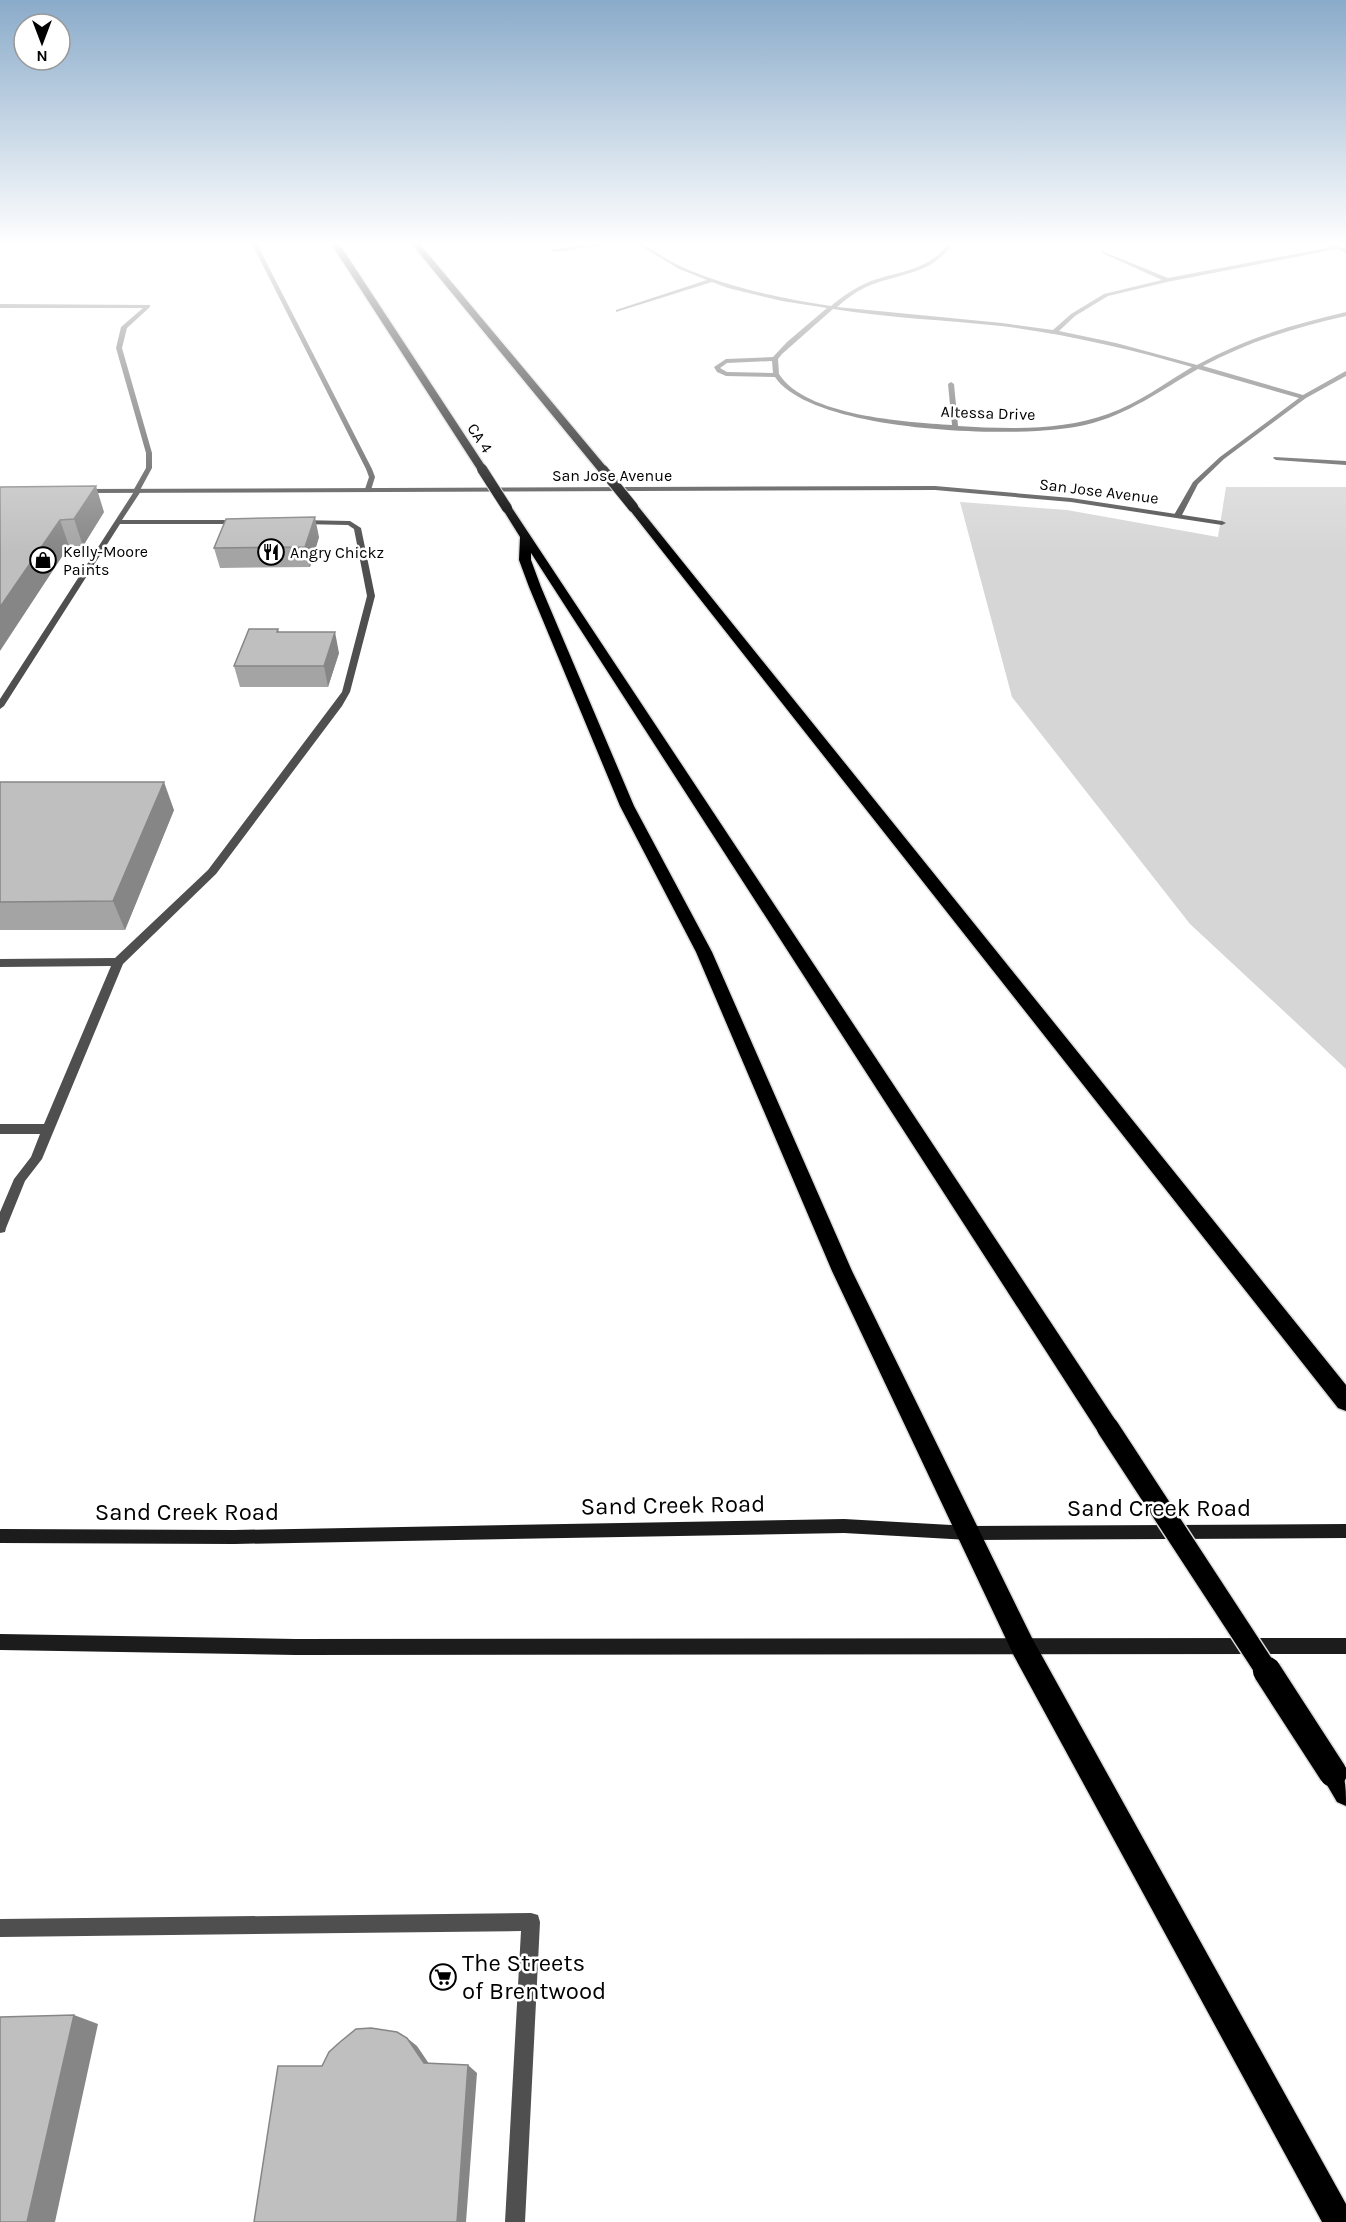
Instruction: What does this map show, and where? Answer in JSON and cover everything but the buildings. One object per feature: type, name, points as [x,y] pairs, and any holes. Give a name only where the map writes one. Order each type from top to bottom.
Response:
[{"type":"highway","name":"CA 4","points":[[402,346],[525,538],[1340,1783]]},
{"type":"highway","points":[[500,346],[633,507],[1346,1401]]},
{"type":"highway","points":[[525,538],[525,560],[535,587],[627,806],[704,952],[842,1271],[1023,1647],[1339,2222]]},
{"type":"main road","name":"Sand Creek Road","points":[[0,1536],[246,1537],[844,1526],[969,1533],[1346,1531]]},
{"type":"main road","points":[[0,1642],[296,1647],[1346,1646]]},
{"type":"street","points":[[0,706],[137,491],[149,468],[149,453],[120,346]]},
{"type":"street","points":[[306,346],[369,469],[372,477],[369,489]]},
{"type":"street","points":[[775,359],[726,361],[717,367],[719,371],[726,374],[777,375],[775,359],[784,346]]},
{"type":"street","points":[[1111,346],[1304,397]]},
{"type":"street","name":"Altessa Drive","points":[[777,375],[789,390],[843,413],[903,423],[1018,429],[1086,424],[1130,407],[1197,367],[1241,346]]},
{"type":"street","points":[[1178,515],[1196,483],[1205,473],[1304,397],[1346,373]]},
{"type":"street","points":[[951,384],[955,427]]},
{"type":"street","points":[[1276,459],[1346,463]]},
{"type":"street","name":"San Jose Avenue","points":[[69,491],[935,488],[1071,500],[1222,523]]},
{"type":"street","points":[[117,522],[255,522]]},
{"type":"street","points":[[0,1228],[20,1179],[36,1159],[118,962],[212,872],[339,704],[345,692],[371,596],[357,528],[350,522],[290,522]]},
{"type":"street","points":[[0,963],[118,962]]},
{"type":"street","points":[[0,1129],[48,1129]]},
{"type":"street","points":[[0,1928],[531,1922],[515,2222]]},
{"type":"shaded area","points":[[1226,487],[1346,487],[1346,1069],[1190,924],[1012,697],[960,502],[1067,510],[1218,537]]},
{"type":"place","name":"Angry Chickz","points":[[271,552]]},
{"type":"place","name":"Kelly-Moore Paints","points":[[43,560]]},
{"type":"place","name":"The Streets of Brentwood","points":[[443,1977]]}]
